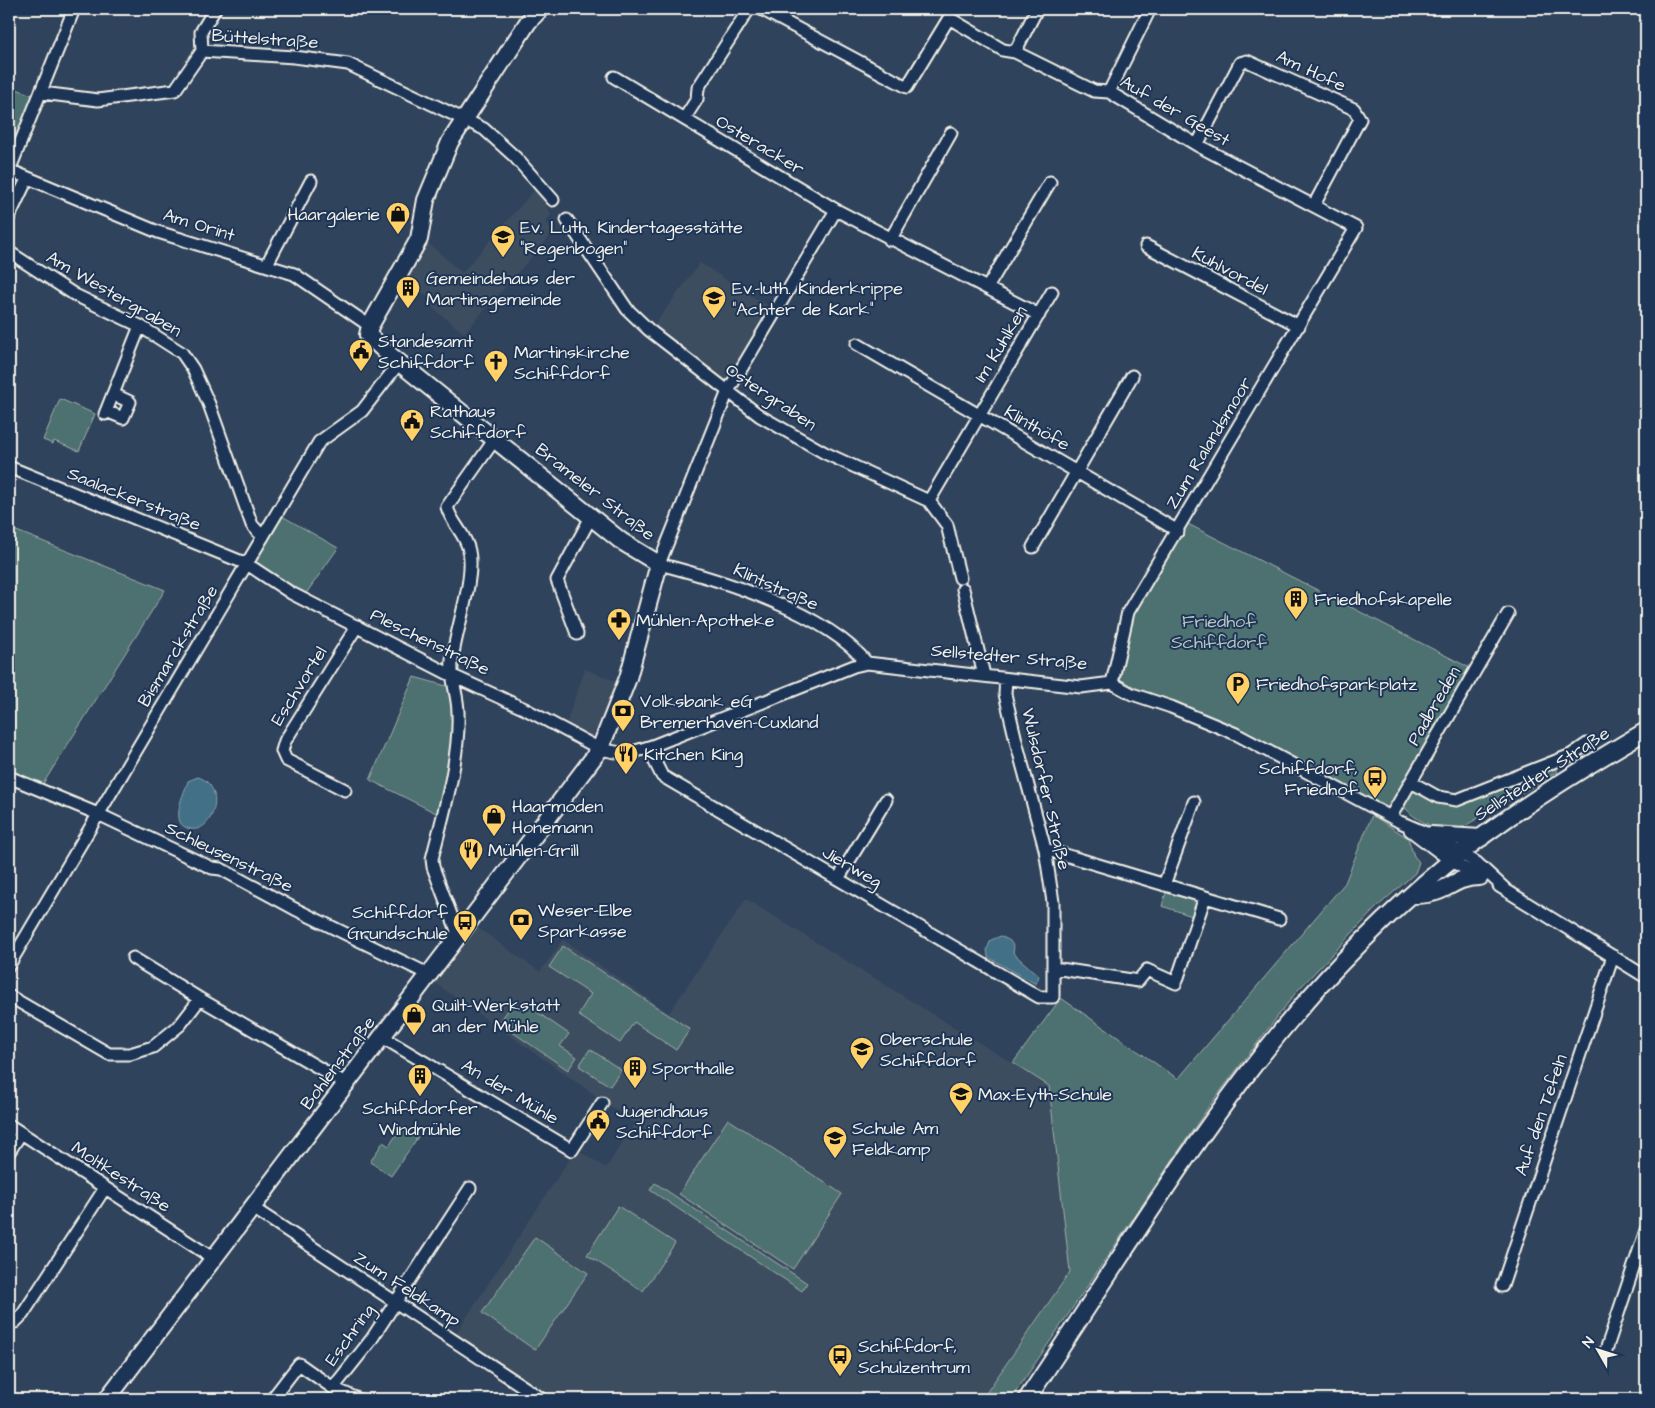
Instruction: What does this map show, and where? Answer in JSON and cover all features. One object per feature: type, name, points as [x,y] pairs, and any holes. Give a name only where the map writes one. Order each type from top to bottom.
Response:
[{"type":"street","points":[[9,170],[42,93],[74,9]]},
{"type":"street","points":[[202,51],[201,32],[215,9]]},
{"type":"street","points":[[370,326],[412,256],[419,239],[426,200],[438,167],[464,119],[528,22],[540,9]]},
{"type":"street","points":[[684,119],[697,99],[698,88],[749,9]]},
{"type":"street","name":"Auf der Geest","points":[[761,9],[907,87],[949,18],[1003,50],[1016,52],[1094,91],[1109,92],[1197,145],[1356,228]]},
{"type":"street","points":[[1016,52],[1037,9]]},
{"type":"street","points":[[1109,92],[1150,9]]},
{"type":"street","name":"Büttelstraße","points":[[42,93],[98,100],[175,90],[202,51],[294,57],[348,64],[419,100],[464,119]]},
{"type":"street","name":"Am Hofe","points":[[1197,145],[1240,63],[1247,61],[1354,109],[1360,119],[1314,205]]},
{"type":"street","name":"Osteracker","points":[[614,77],[836,210],[890,240],[915,250],[1038,315]]},
{"type":"street","points":[[464,119],[484,129],[515,157],[553,200]]},
{"type":"street","points":[[890,240],[951,133]]},
{"type":"street","name":"Am Orint","points":[[9,170],[158,232],[267,264],[294,274],[370,326]]},
{"type":"street","points":[[9,217],[27,178]]},
{"type":"street","points":[[267,264],[311,181]]},
{"type":"street","points":[[987,288],[1050,182]]},
{"type":"street","points":[[659,564],[728,391],[836,210]]},
{"type":"street","name":"Ostergraben","points":[[567,220],[628,309],[649,330],[760,416],[825,453],[929,501],[947,525],[984,675]]},
{"type":"street","name":"Zum Ralandsmoor","points":[[1112,683],[1128,612],[1178,531],[1356,228]]},
{"type":"street","name":"Kuhlvordel","points":[[1146,246],[1299,326]]},
{"type":"street","name":"Am Westergraben","points":[[9,252],[75,295],[140,326],[182,353],[193,370],[209,404],[234,469],[252,525],[263,537]]},
{"type":"street","name":"Im Kuhlken","points":[[929,501],[1052,292]]},
{"type":"street","points":[[113,394],[130,402],[123,418],[106,412],[113,394],[140,326]]},
{"type":"street","name":"Brameler Straße","points":[[370,326],[368,331],[370,339],[399,363],[622,541],[659,564],[628,678],[600,749]]},
{"type":"street","points":[[857,344],[979,415]]},
{"type":"street","name":"Bismarckstraße","points":[[9,966],[319,442],[362,410],[399,363]]},
{"type":"street","name":"Klinthöfe","points":[[1033,547],[1132,376]]},
{"type":"street","name":"Klinthöfe","points":[[979,415],[1178,531]]},
{"type":"street","points":[[459,936],[432,859],[453,768],[458,713],[451,675],[454,643],[470,569],[469,550],[449,517],[447,506],[495,439]]},
{"type":"street","name":"Saalackerstraße","points":[[9,467],[247,564]]},
{"type":"street","points":[[577,634],[557,580],[591,516]]},
{"type":"street","name":"Pleschenstraße","points":[[247,564],[291,593],[451,675],[525,709],[600,749]]},
{"type":"street","name":"Klintstraße","points":[[659,564],[727,584],[806,618],[855,649],[867,663]]},
{"type":"street","name":"Padbreden","points":[[1396,819],[1411,782],[1508,614]]},
{"type":"street","name":"Eschvortel","points":[[346,790],[286,760],[282,751],[284,741],[357,626]]},
{"type":"street","name":"Sellstedter Straße","points":[[600,749],[626,754],[652,746],[854,666],[867,663],[1081,687],[1112,683]]},
{"type":"street","name":"Wulsdorfer Straße","points":[[1006,679],[1008,702],[1045,849],[1053,902],[1053,997]]},
{"type":"street","points":[[1112,683],[1132,694],[1171,707],[1236,734],[1396,819],[1431,835],[1480,877],[1505,889]]},
{"type":"street","name":"Sellstedter Straße","points":[[1027,1399],[1183,1164],[1264,1051],[1342,963],[1412,896],[1481,838],[1534,800],[1646,731]]},
{"type":"street","name":"Sellstedter Straße","points":[[1411,782],[1438,797],[1457,800],[1571,755],[1587,744]]},
{"type":"street","name":"Jierweg","points":[[652,746],[655,762],[662,776],[1038,997],[1053,997]]},
{"type":"street","name":"Bohlenstraße","points":[[107,1399],[600,749]]},
{"type":"street","name":"Schleusenstraße","points":[[9,777],[98,814],[212,868],[221,869],[295,909],[430,975]]},
{"type":"street","points":[[838,879],[886,800]]},
{"type":"street","points":[[1164,885],[1194,802]]},
{"type":"street","points":[[1396,819],[1646,977]]},
{"type":"street","points":[[1431,835],[1481,838]]},
{"type":"street","points":[[1045,849],[1279,919]]},
{"type":"street","points":[[1412,896],[1434,893],[1453,882],[1468,877],[1480,877]]},
{"type":"street","points":[[1054,968],[1138,981],[1147,970],[1176,983],[1204,897]]},
{"type":"street","name":"Auf den Tefeln","points":[[1502,1286],[1613,956]]},
{"type":"street","points":[[133,958],[347,1084]]},
{"type":"street","points":[[9,996],[109,1054],[130,1054],[153,1047],[180,1025],[200,999]]},
{"type":"street","name":"An der Mühle","points":[[382,1037],[572,1150],[602,1104]]},
{"type":"street","name":"Moltkestraße","points":[[9,1125],[214,1259]]},
{"type":"street","points":[[9,1152],[21,1133]]},
{"type":"street","points":[[9,1320],[15,1322],[23,1314],[105,1188]]},
{"type":"street","name":"Eschring","points":[[333,1388],[371,1340],[470,1188]]},
{"type":"street","name":"Zum Feldkamp","points":[[253,1208],[542,1399]]},
{"type":"street","points":[[1606,1350],[1646,1230]]},
{"type":"street","name":"Eschring","points":[[272,1399],[299,1364],[333,1388],[358,1399]]},
{"type":"shaded area","name":"Ev. Luth. Kindertagesstätte \"Regenbogen\"","points":[[537,187],[551,215],[546,221],[553,233],[464,333],[430,306],[434,301],[420,291],[416,283],[407,277],[426,241],[462,273]]},
{"type":"shaded area","name":"Ev.-luth. Kinderkrippe \"Achter de Kark\"","points":[[700,263],[774,310],[728,385],[652,328]]},
{"type":"shaded area","points":[[585,669],[617,682],[593,738],[566,724]]},
{"type":"shaded area","points":[[198,777],[208,783],[213,791],[215,801],[209,820],[202,826],[194,829],[181,824],[179,813],[180,803],[188,781]]},
{"type":"shaded area","name":"Schule Am Feldkamp","points":[[746,899],[1049,1086],[1070,1272],[982,1399],[552,1399],[455,1335],[576,1149],[606,1168],[635,1123],[432,981],[474,925],[540,972],[563,940],[669,1013]]},
{"type":"shaded area","points":[[1001,936],[1010,941],[1014,947],[1013,953],[1039,976],[1036,984],[988,957],[987,949],[991,940]]},
{"type":"green space","points":[[9,86],[37,97],[9,167]]},
{"type":"green space","points":[[60,399],[95,414],[79,451],[54,441],[53,444],[43,440]]},
{"type":"green space","points":[[282,516],[338,548],[305,595],[254,564]]},
{"type":"green space","name":"Friedhof Schiffdorf","points":[[1186,523],[1470,668],[1392,811],[1223,722],[1131,688],[1120,679],[1129,624]]},
{"type":"green space","points":[[9,528],[165,590],[36,795],[9,783]]},
{"type":"green space","points":[[414,677],[450,687],[452,719],[450,751],[438,814],[370,780]]},
{"type":"green space","points":[[1554,766],[1557,772],[1463,827],[1447,830],[1436,828],[1416,818],[1404,805],[1410,793],[1416,791],[1434,802],[1457,804]]},
{"type":"green space","points":[[1372,815],[1408,838],[1414,856],[1419,862],[1415,873],[1376,908],[1297,991],[1209,1106],[1011,1399],[982,1399],[1070,1272],[1049,1086],[1013,1063],[1061,998],[1178,1079],[1345,883]]},
{"type":"green space","points":[[1167,889],[1198,899],[1192,916],[1162,906]]},
{"type":"green space","points":[[563,946],[690,1029],[676,1050],[634,1022],[620,1043],[578,1015],[591,994],[549,967]]},
{"type":"green space","points":[[513,1003],[525,1011],[528,1006],[569,1034],[560,1046],[577,1057],[568,1070],[499,1023]]},
{"type":"green space","points":[[590,1049],[621,1070],[610,1086],[579,1066]]},
{"type":"green space","points":[[728,1119],[842,1194],[793,1269],[679,1194]]},
{"type":"green space","points":[[402,1126],[418,1137],[391,1176],[370,1162],[383,1142],[389,1146]]},
{"type":"green space","points":[[655,1183],[807,1283],[802,1291],[650,1190]]},
{"type":"green space","points":[[618,1206],[675,1243],[643,1291],[587,1255]]},
{"type":"green space","points":[[535,1237],[588,1273],[535,1350],[482,1313]]},
{"type":"place","name":"Haargalerie","points":[[398,235]]},
{"type":"place","name":"Ev. Luth. Kindertagesstätte \"Regenbogen\"","points":[[503,258]]},
{"type":"place","name":"Gemeindehaus der Martinsgemeinde","points":[[408,309]]},
{"type":"place","name":"Ev.-luth. Kinderkrippe \"Achter de Kark\"","points":[[714,319]]},
{"type":"place","name":"Standesamt Schiffdorf","points":[[361,372]]},
{"type":"place","name":"Martinskirche Schiffdorf","points":[[496,383]]},
{"type":"place","name":"Rathaus Schiffdorf","points":[[412,442]]},
{"type":"place","name":"Friedhofskapelle","points":[[1296,620]]},
{"type":"place","name":"Mühlen-Apotheke","points":[[619,641]]},
{"type":"place","name":"Friedhofsparkplatz","points":[[1238,705]]},
{"type":"place","name":"Volksbank eG Bremerhaven-Cuxland","points":[[623,732]]},
{"type":"place","name":"Kitchen King","points":[[626,775]]},
{"type":"place","name":"Schiffdorf, Friedhof","points":[[1375,799]]},
{"type":"place","name":"Haarmoden Honemann","points":[[494,837]]},
{"type":"place","name":"Mühlen-Grill","points":[[471,871]]},
{"type":"place","name":"Weser-Elbe Sparkasse","points":[[521,941]]},
{"type":"place","name":"Schiffdorf Grundschule","points":[[465,943]]},
{"type":"place","name":"Quilt-Werkstatt an der Mühle","points":[[414,1036]]},
{"type":"place","name":"Oberschule Schiffdorf","points":[[862,1070]]},
{"type":"place","name":"Sporthalle","points":[[635,1089]]},
{"type":"place","name":"Schiffdorfer Windmühle","points":[[420,1097]]},
{"type":"place","name":"Max-Eyth-Schule","points":[[961,1115]]},
{"type":"place","name":"Jugendhaus Schiffdorf","points":[[598,1142]]},
{"type":"place","name":"Schule Am Feldkamp","points":[[835,1159]]},
{"type":"place","name":"Schiffdorf, Schulzentrum","points":[[840,1377]]}]
